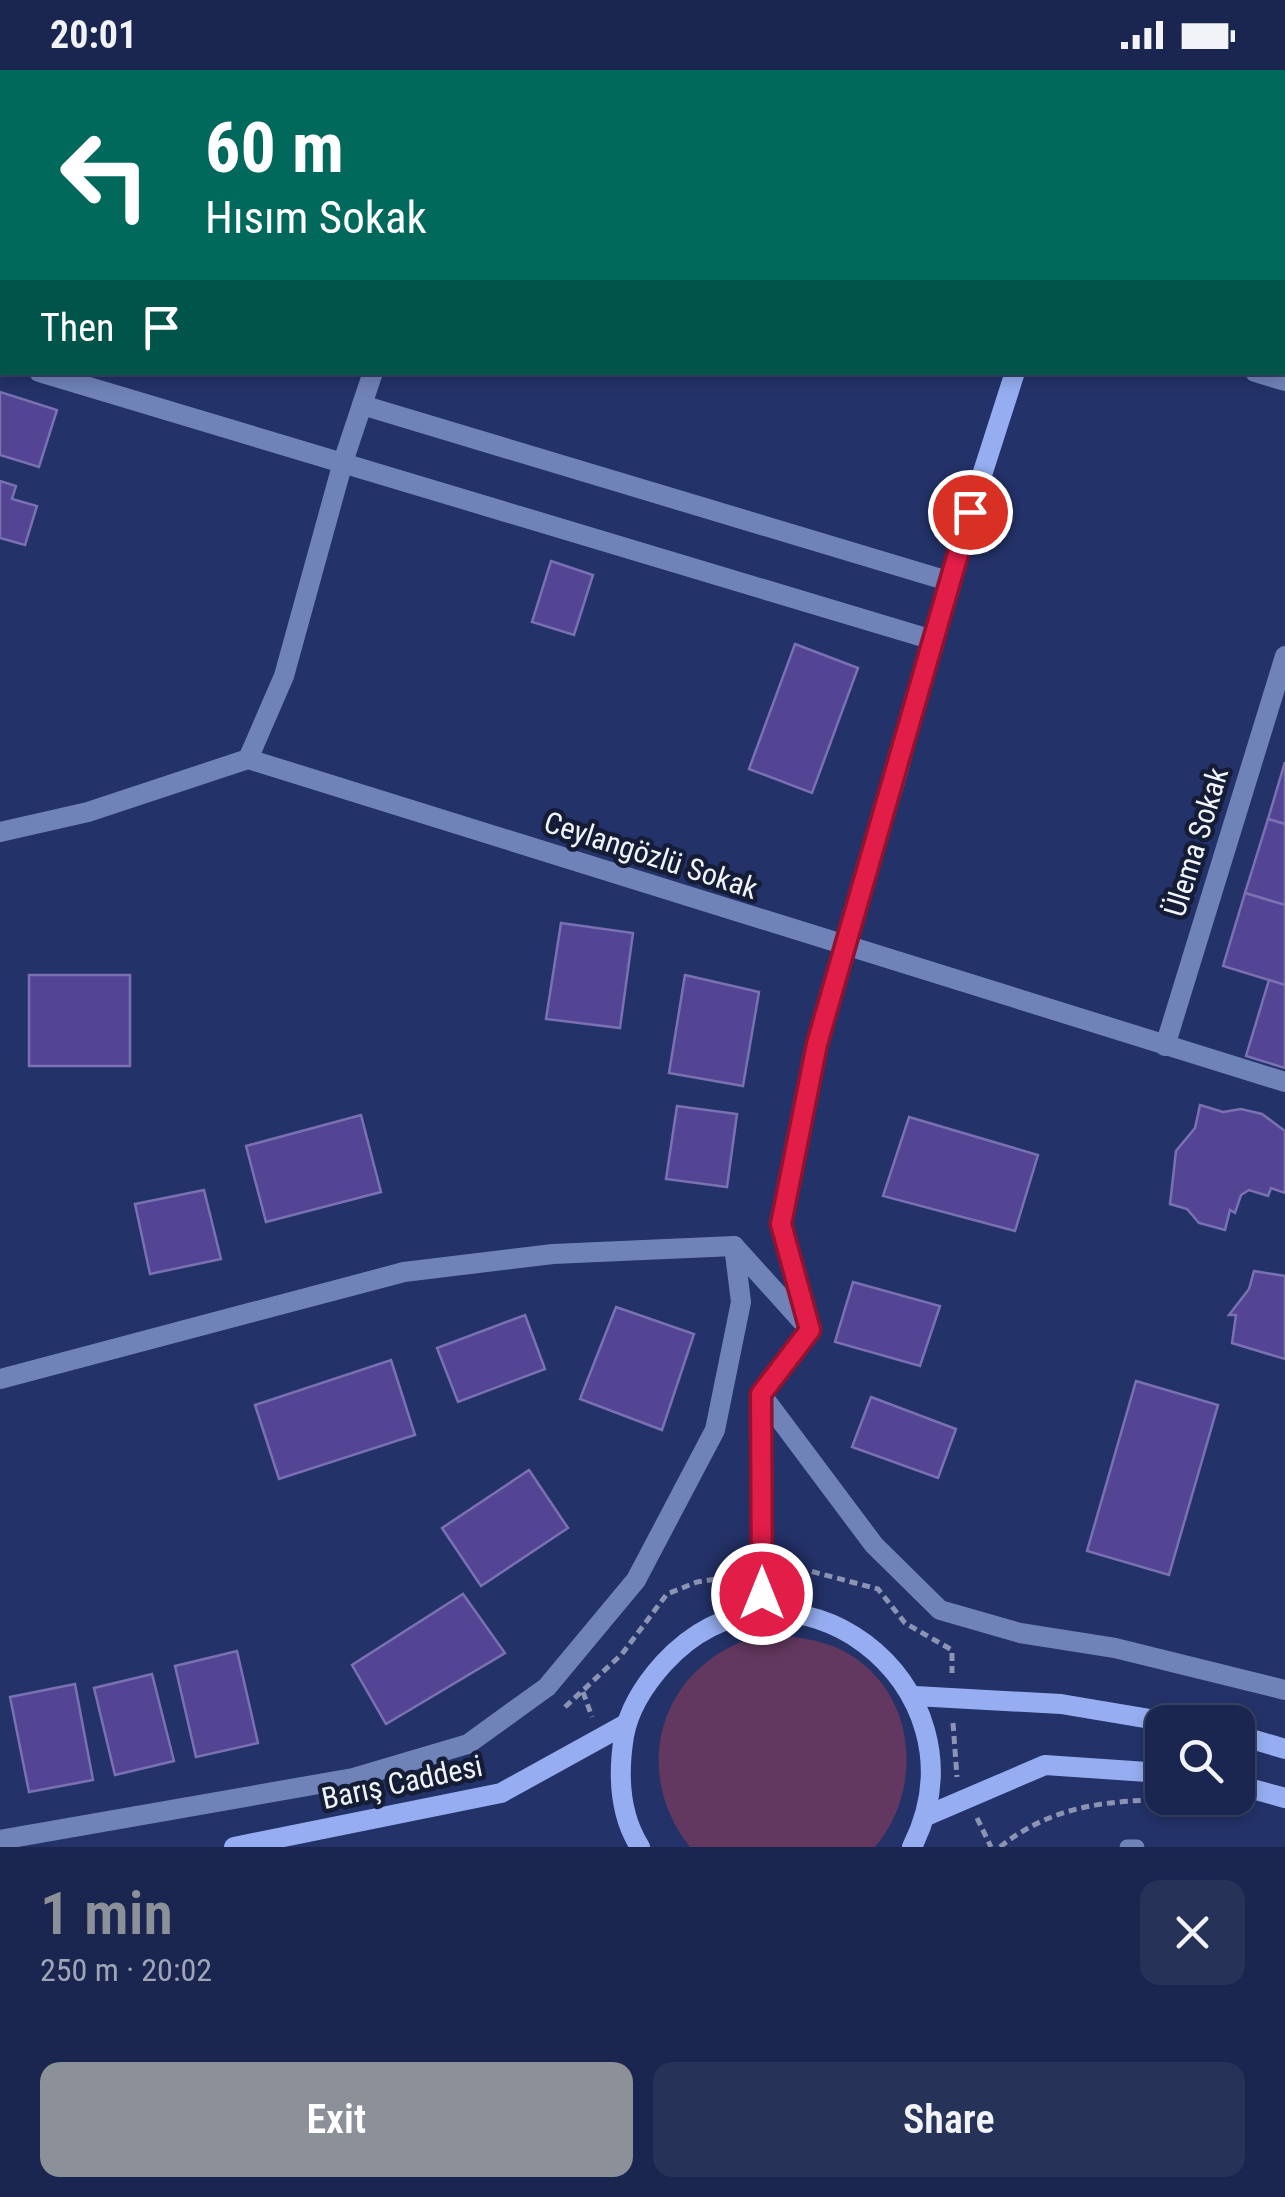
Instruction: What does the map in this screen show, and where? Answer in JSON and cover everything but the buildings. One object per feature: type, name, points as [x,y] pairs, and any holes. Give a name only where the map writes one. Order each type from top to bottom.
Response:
[{"type":"main road","points":[[761,1614],[761,1394],[810,1330],[781,1224],[817,1044],[948,581],[1014,375]]},
{"type":"main road","points":[[640,1847],[623,1804],[619,1764],[626,1724],[646,1683],[678,1648],[717,1625],[761,1614],[808,1616],[851,1632],[888,1659],[915,1696],[930,1748],[933,1776],[926,1816],[912,1847]]},
{"type":"main road","points":[[915,1696],[1061,1704],[1145,1718]]},
{"type":"main road","name":"Barış Caddesi","points":[[234,1847],[501,1792],[626,1724]]},
{"type":"main road","points":[[1255,1739],[1285,1749]]},
{"type":"main road","points":[[926,1816],[1046,1765],[1145,1773]]},
{"type":"main road","points":[[1255,1790],[1285,1798]]},
{"type":"street","points":[[49,375],[933,640]]},
{"type":"street","points":[[0,832],[88,812],[248,758],[284,676],[342,462],[372,375]]},
{"type":"street","points":[[362,406],[948,581]]},
{"type":"street","name":"Ülema Sokak","points":[[1164,1046],[1285,656]]},
{"type":"street","name":"Ceylangözlü Sokak","points":[[248,758],[846,948],[1285,1082]]},
{"type":"street","points":[[734,1246],[810,1330]]},
{"type":"street","points":[[0,1379],[404,1272],[554,1254],[734,1246]]},
{"type":"street","points":[[0,1840],[353,1778],[468,1744],[547,1687],[636,1580],[715,1430],[741,1302],[734,1246]]},
{"type":"street","points":[[761,1394],[874,1546],[940,1610],[1020,1633],[1116,1648],[1285,1690]]},
{"type":"lane","points":[[1127,1847],[1137,1847]]},
{"type":"path","points":[[1000,1847],[1028,1825],[1084,1805],[1145,1800]]},
{"type":"shaded area","points":[[777,1635],[819,1642],[849,1654],[878,1678],[892,1700],[902,1724],[906,1776],[890,1825],[875,1847],[690,1847],[673,1821],[663,1793],[659,1764],[661,1736],[670,1709],[685,1684],[705,1663],[737,1644]]},
{"type":"route","points":[[762,1594],[761,1394],[810,1330],[781,1224],[817,1044],[970,512]]}]
